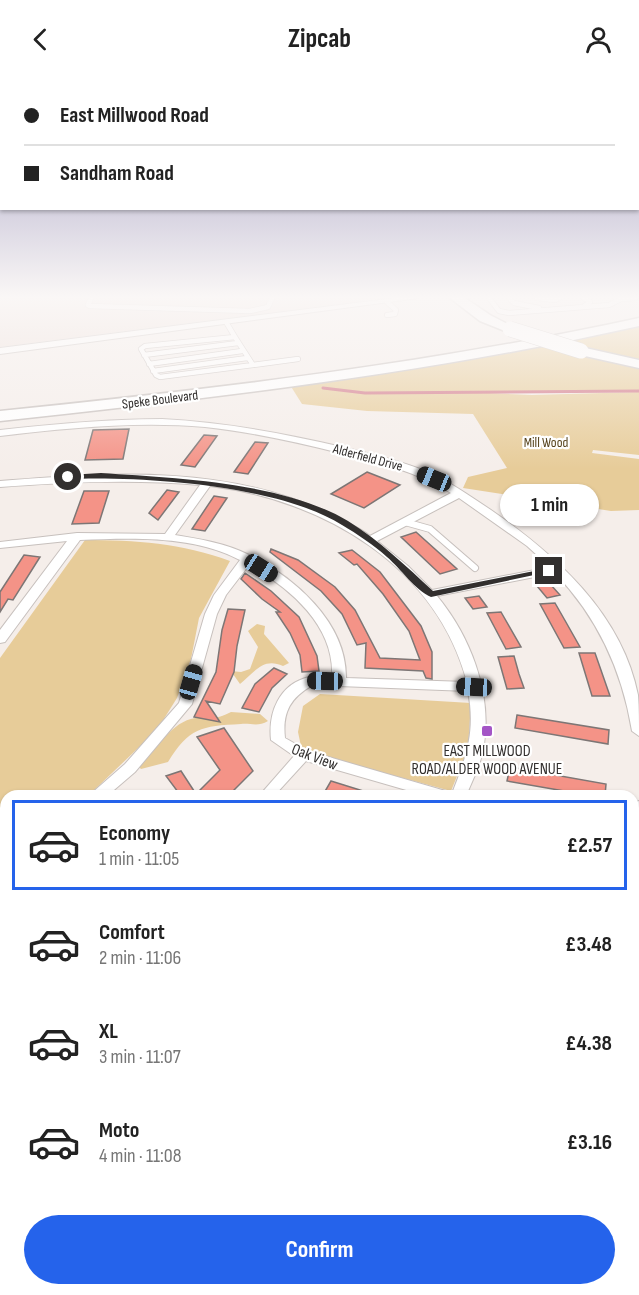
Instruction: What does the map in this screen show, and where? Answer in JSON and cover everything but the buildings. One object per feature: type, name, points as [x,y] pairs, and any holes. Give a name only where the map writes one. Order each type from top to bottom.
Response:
[{"type":"highway","name":"Speke Boulevard","points":[[0,406],[217,385],[427,355]]},
{"type":"highway","name":"Speke Boulevard","points":[[0,416],[308,380],[473,355]]},
{"type":"highway","points":[[603,355],[639,364]]},
{"type":"highway","points":[[613,355],[639,359]]},
{"type":"street","name":"Alderfield Drive","points":[[0,433],[84,424],[141,422],[185,423],[245,429],[278,434],[381,460],[434,479],[475,504],[539,551],[594,614],[617,652],[636,712],[639,731]]},
{"type":"street","points":[[0,484],[101,476],[207,483],[279,497],[318,510],[344,522],[389,554],[431,594],[463,646],[478,708],[477,745],[461,790]]},
{"type":"street","points":[[168,537],[207,483]]},
{"type":"street","points":[[370,540],[458,494]]},
{"type":"street","points":[[0,545],[77,536],[124,534],[168,537],[227,550],[247,559],[299,594],[320,619],[339,658],[339,681]]},
{"type":"street","points":[[0,639],[77,536]]},
{"type":"street","points":[[105,790],[130,768],[185,704],[211,614],[220,594],[247,559]]},
{"type":"street","points":[[431,594],[557,569]]},
{"type":"street","name":"Oak View","points":[[423,790],[303,755],[278,740],[276,724],[281,707],[293,689],[311,681],[474,687]]},
{"type":"street","points":[[272,790],[303,755]]},
{"type":"lane","points":[[144,355],[158,376],[298,358]]},
{"type":"lane","points":[[149,364],[215,355]]},
{"type":"lane","points":[[245,355],[253,364]]},
{"type":"lane","points":[[153,371],[247,358]]},
{"type":"lane","points":[[405,522],[430,529],[475,568]]},
{"type":"green space","name":"Mill Wood","points":[[475,355],[603,355],[639,364],[639,391],[489,393],[532,395],[639,392],[639,455],[593,450],[592,453],[639,459],[639,510],[611,511],[463,488],[468,477],[507,468],[473,414],[367,411],[302,404],[290,385]]},
{"type":"green space","points":[[619,355],[639,355],[639,359]]},
{"type":"green space","points":[[85,540],[176,546],[230,561],[199,618],[191,659],[177,698],[157,730],[94,790],[0,790],[0,658]]},
{"type":"green space","points":[[257,624],[265,626],[264,634],[289,663],[283,666],[270,663],[260,667],[240,684],[233,674],[219,673],[220,670],[241,672],[250,669],[258,647],[248,631]]},
{"type":"green space","points":[[320,694],[471,703],[468,749],[451,790],[302,751],[298,732],[303,706]]},
{"type":"green space","points":[[231,712],[260,714],[268,721],[258,724],[216,726],[197,731],[183,742],[168,762],[141,769],[139,767],[178,725],[195,718],[216,718]]},
{"type":"waterway","points":[[323,388],[365,393],[639,391]]},
{"type":"place","name":"EAST MILLWOOD ROAD/ALDER WOOD AVENUE","points":[[487,731]]},
{"type":"route","points":[[68,477],[101,476],[193,481],[279,497],[318,510],[344,522],[389,554],[431,594],[549,571]]}]
